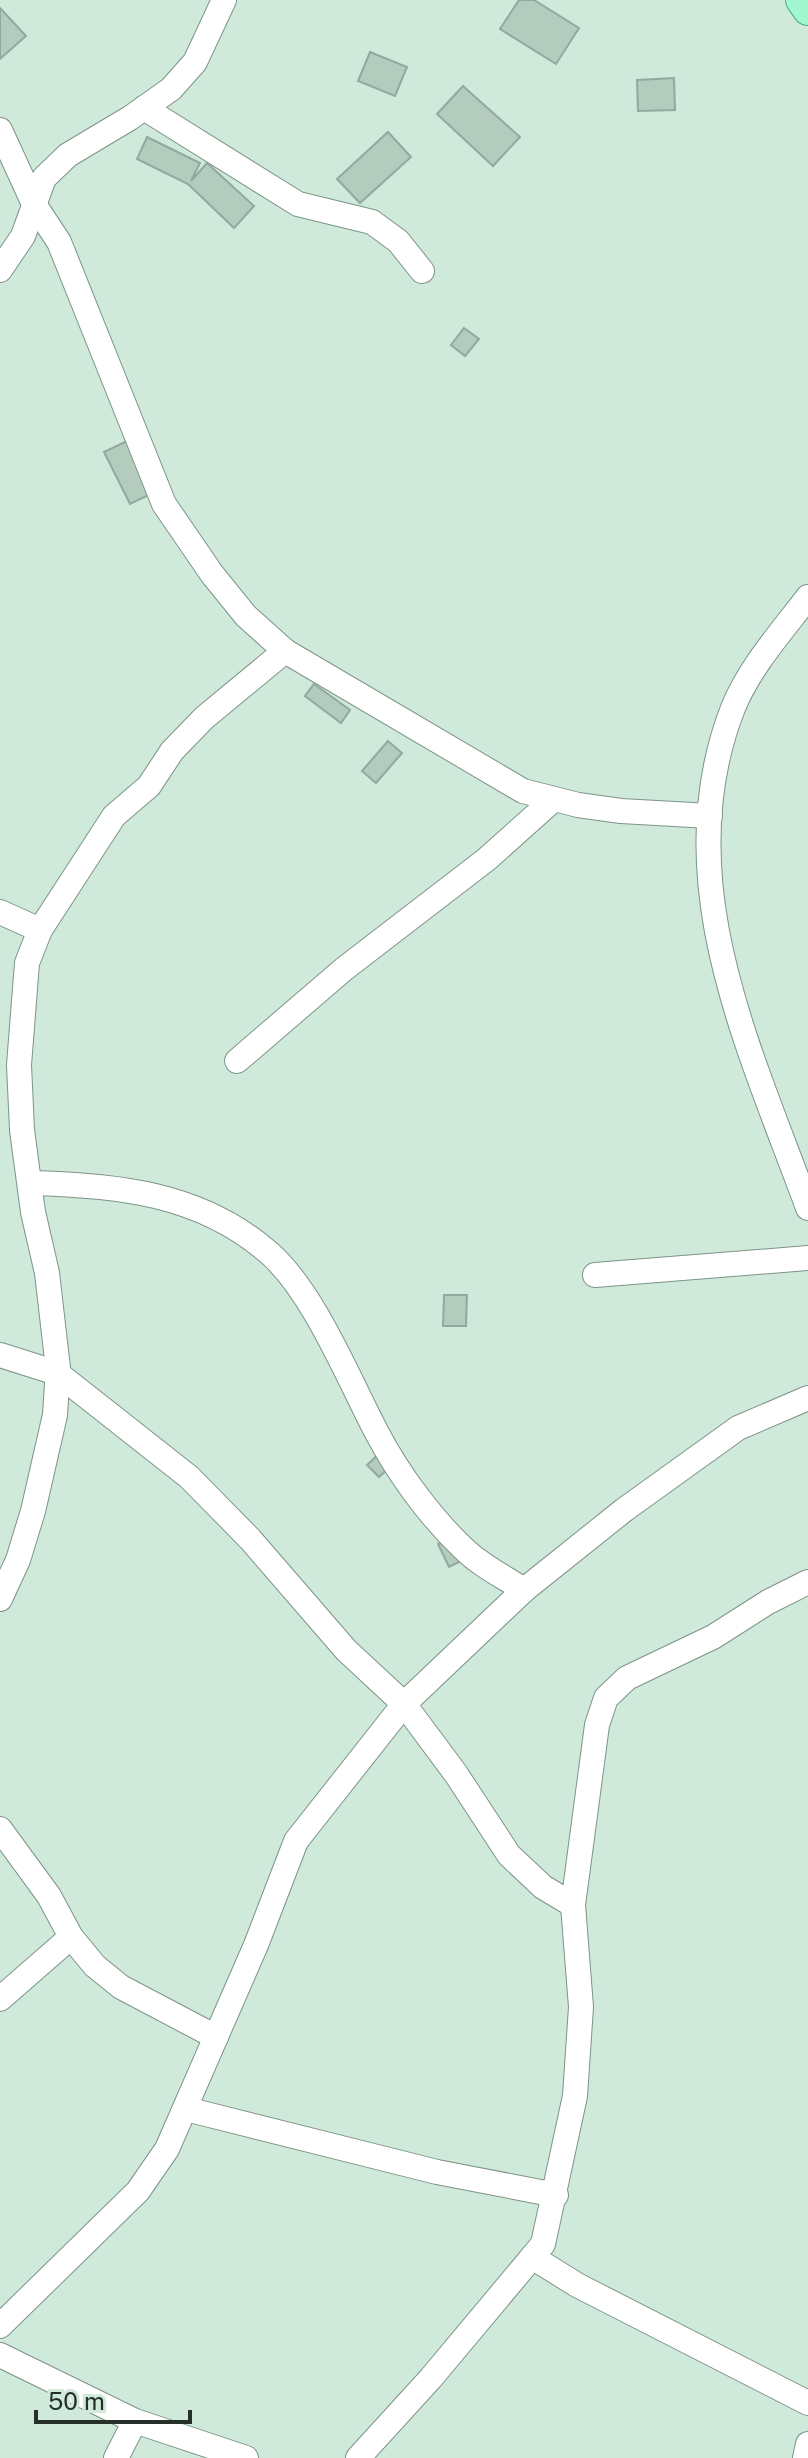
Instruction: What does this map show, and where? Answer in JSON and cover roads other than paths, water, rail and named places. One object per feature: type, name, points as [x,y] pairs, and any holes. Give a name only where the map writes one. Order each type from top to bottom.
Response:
[{"type":"main road","points":[[801,0],[808,10]]},
{"type":"street","points":[[0,270],[23,236],[44,178],[68,155],[171,89],[195,62],[224,0]]},
{"type":"street","points":[[144,108],[298,204],[372,222],[398,241],[422,271]]},
{"type":"street","points":[[0,130],[34,204],[59,242],[164,504],[212,574],[246,616],[285,651],[523,791],[621,811],[710,816]]},
{"type":"street","points":[[808,597],[767,652],[734,705],[715,765],[710,816],[717,938],[726,982],[808,1208]]},
{"type":"street","points":[[0,1599],[18,1560],[33,1511],[55,1415],[57,1373],[47,1273],[30,1183],[19,1065],[27,963],[40,930],[114,816],[149,786],[172,751],[204,718],[285,651]]},
{"type":"street","points":[[237,1061],[344,969],[487,859],[554,799]]},
{"type":"street","points":[[0,912],[40,930]]},
{"type":"street","points":[[30,1183],[101,1184],[150,1192],[212,1214],[270,1253],[315,1311],[379,1437],[431,1513],[465,1551],[524,1590]]},
{"type":"street","points":[[595,1275],[808,1258]]},
{"type":"street","points":[[0,1355],[57,1373],[189,1477],[250,1539],[346,1650],[404,1704],[456,1774],[509,1855],[543,1887],[573,1905]]},
{"type":"street","points":[[0,2326],[138,2191],[167,2149],[296,1841],[404,1704],[524,1590],[624,1510],[738,1428],[808,1398]]},
{"type":"street","points":[[358,2458],[431,2378],[543,2244],[575,2096],[580,2022],[573,1905],[597,1725],[606,1698],[627,1678],[713,1637],[768,1602],[808,1582]]},
{"type":"street","points":[[0,1829],[49,1896],[71,1937],[95,1966],[121,1987],[216,2037]]},
{"type":"street","points":[[0,1999],[71,1937]]},
{"type":"street","points":[[186,2109],[437,2172],[556,2195]]},
{"type":"street","points":[[532,2257],[577,2285],[808,2403]]},
{"type":"street","points":[[0,2355],[135,2421],[246,2458]]},
{"type":"street","points":[[116,2458],[135,2421]]},
{"type":"street","points":[[805,2458],[808,2444]]}]
